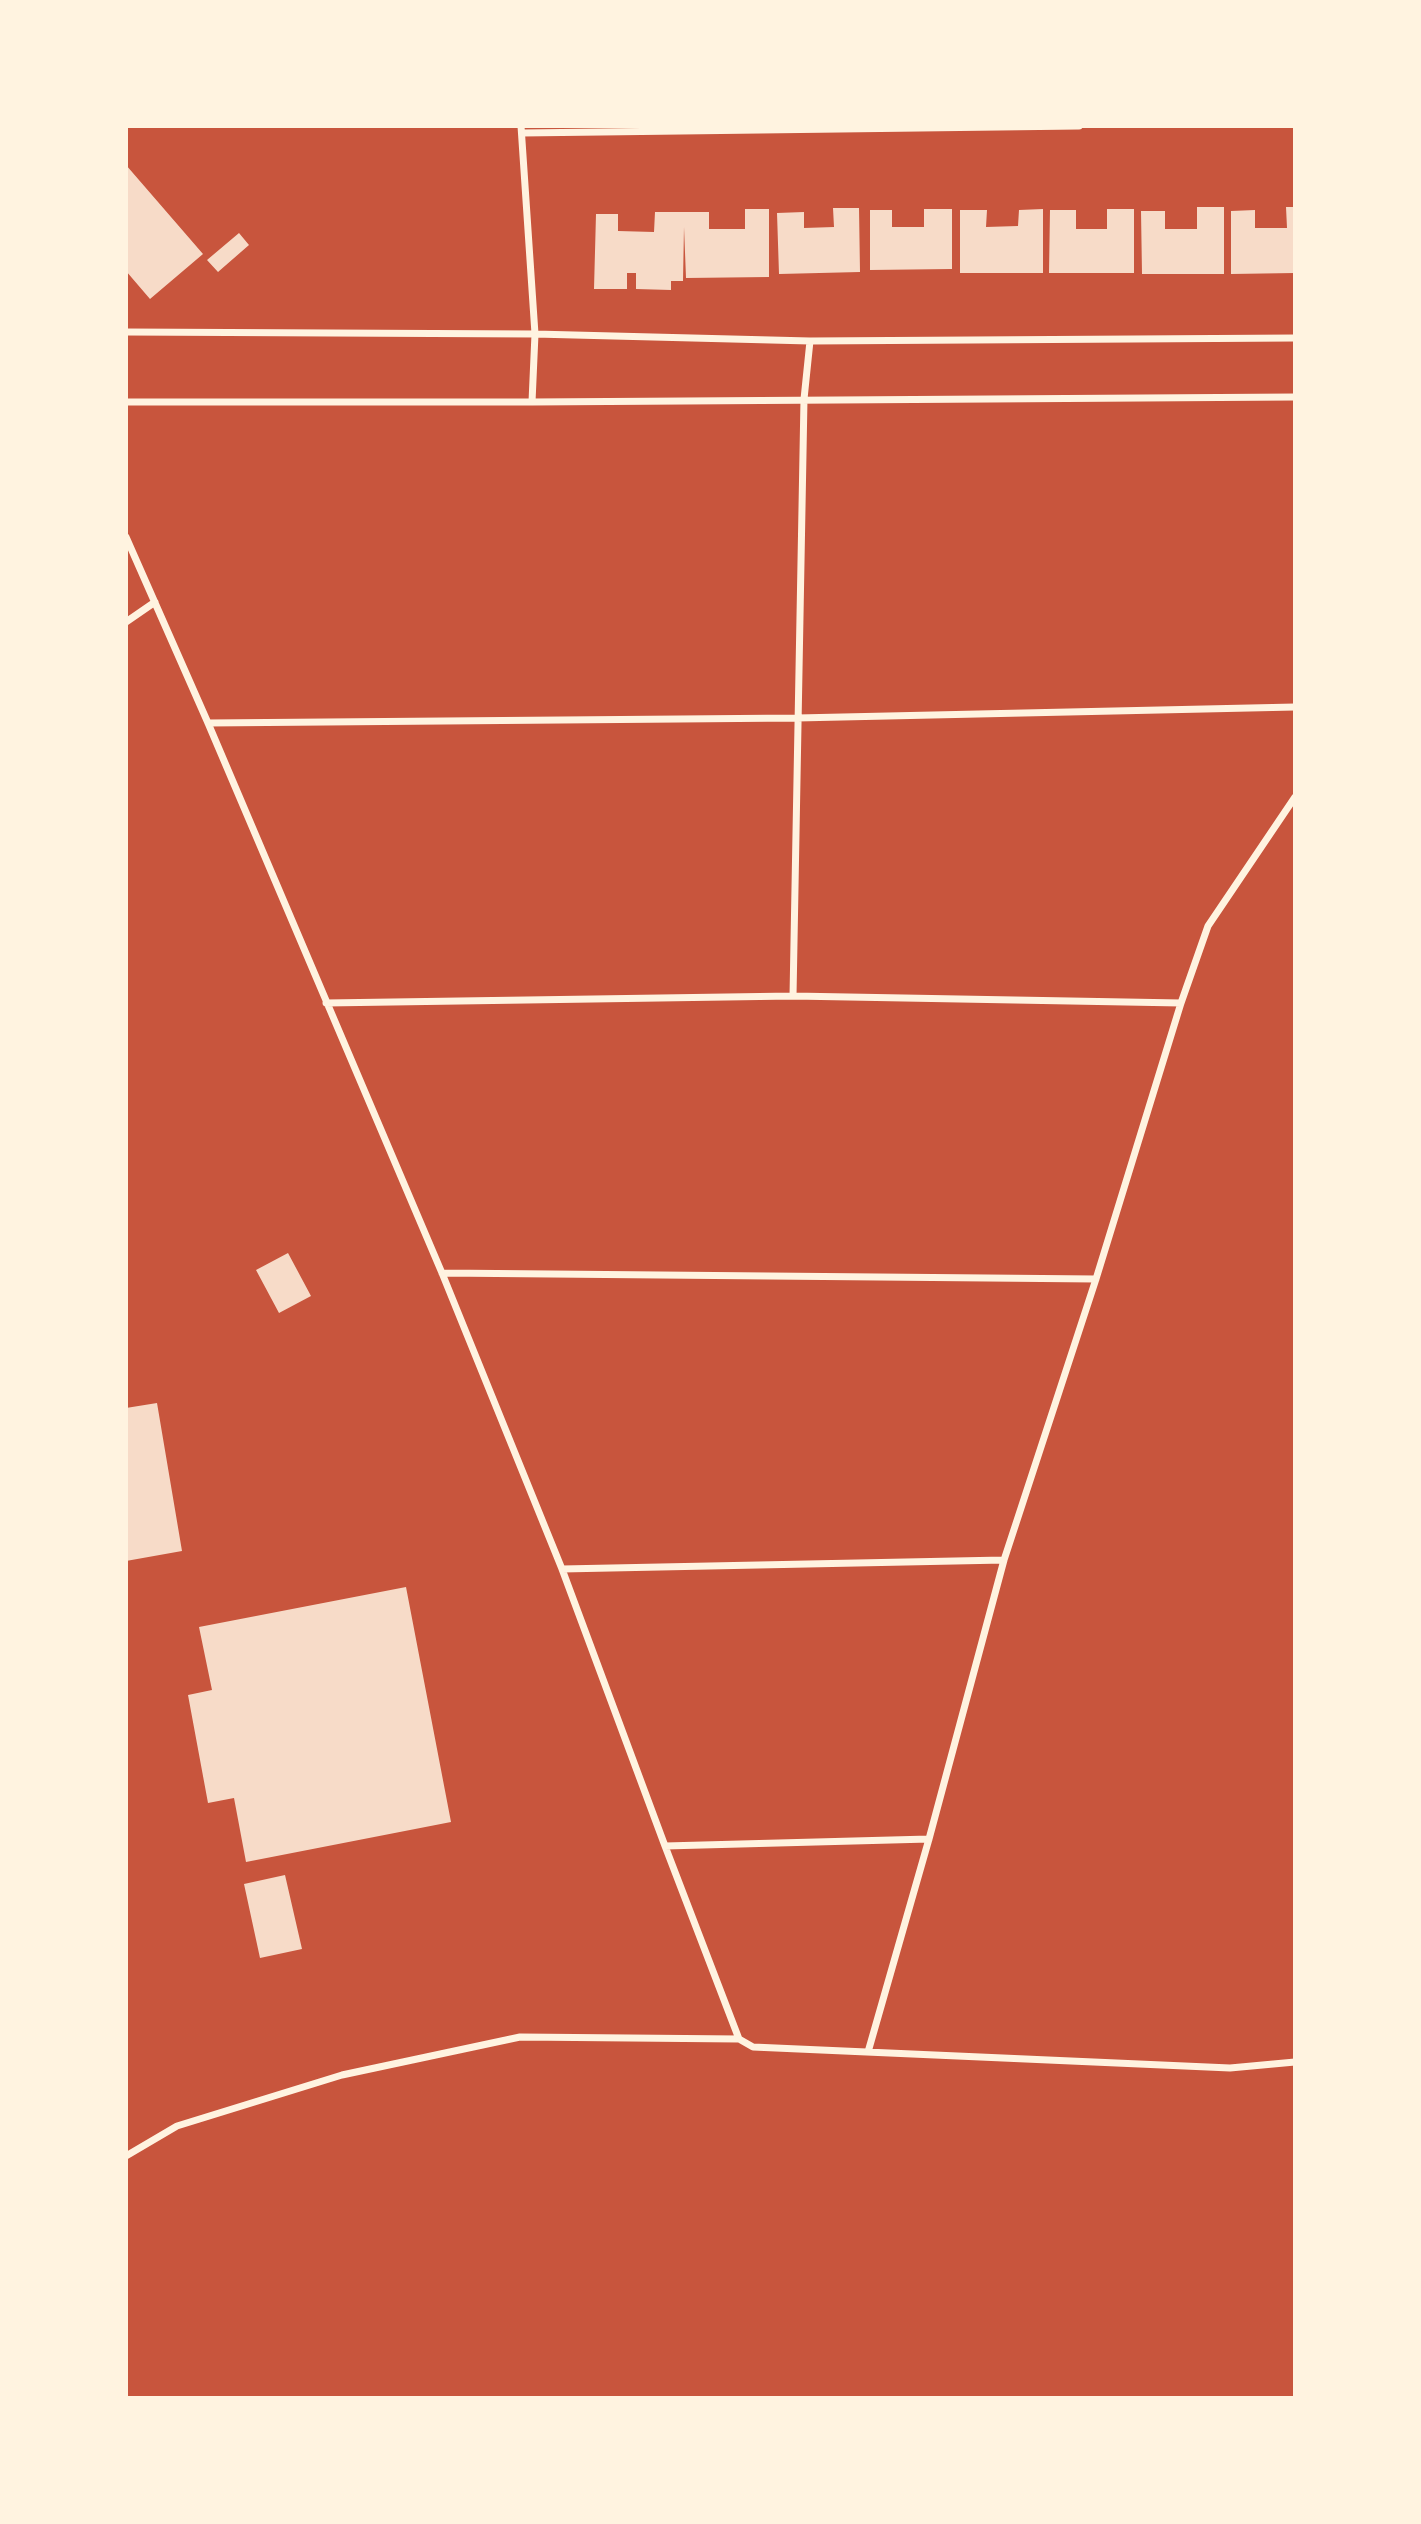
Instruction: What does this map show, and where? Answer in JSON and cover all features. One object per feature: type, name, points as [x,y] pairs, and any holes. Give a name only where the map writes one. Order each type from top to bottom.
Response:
[{"type":"street","points":[[532,402],[535,334],[522,129],[1079,126]]},
{"type":"street","points":[[126,332],[535,334],[810,341],[1295,338]]},
{"type":"street","points":[[793,996],[804,399],[810,341]]},
{"type":"street","points":[[126,401],[532,402],[1295,397]]},
{"type":"street","points":[[126,537],[442,1273],[562,1569],[739,2039]]},
{"type":"street","points":[[126,622],[155,602]]},
{"type":"street","points":[[208,723],[797,718],[1295,707]]},
{"type":"street","points":[[868,2052],[1004,1560],[1096,1279],[1181,1003],[1208,926],[1295,797]]},
{"type":"street","points":[[326,1003],[793,996],[1181,1003]]},
{"type":"street","points":[[442,1273],[1096,1279]]},
{"type":"street","points":[[562,1569],[1004,1560]]},
{"type":"street","points":[[665,1846],[929,1839]]},
{"type":"street","points":[[126,2156],[177,2126],[342,2075],[520,2037],[739,2039],[753,2047],[1230,2068],[1295,2062]]},
{"type":"building","points":[[126,165],[203,254],[150,299],[126,271]]},
{"type":"building","points":[[1197,207],[1224,207],[1224,274],[1142,274],[1141,211],[1165,211],[1165,229],[1197,229]]},
{"type":"building","points":[[1286,207],[1295,207],[1295,273],[1231,274],[1231,211],[1255,210],[1255,228],[1287,228]]},
{"type":"building","points":[[833,208],[859,208],[860,272],[779,274],[777,213],[804,212],[804,228],[834,227]]},
{"type":"building","points":[[745,209],[769,209],[769,277],[686,278],[684,227],[683,281],[671,281],[671,290],[636,289],[636,273],[627,273],[627,289],[594,289],[596,214],[618,214],[618,231],[654,232],[655,212],[709,212],[709,229],[745,229]]},
{"type":"building","points":[[924,209],[952,209],[952,269],[870,270],[870,210],[892,210],[892,227],[924,227]]},
{"type":"building","points":[[1043,209],[1043,273],[960,273],[960,210],[987,210],[986,227],[1018,226],[1019,210]]},
{"type":"building","points":[[1107,209],[1134,209],[1134,273],[1049,273],[1050,210],[1076,210],[1076,229],[1107,229]]},
{"type":"building","points":[[239,233],[249,245],[218,272],[207,260]]},
{"type":"building","points":[[288,1253],[311,1296],[279,1313],[256,1270]]},
{"type":"building","points":[[157,1403],[182,1551],[126,1561],[126,1408]]},
{"type":"building","points":[[406,1587],[451,1822],[246,1862],[234,1798],[208,1803],[188,1695],[212,1690],[199,1627]]},
{"type":"building","points":[[285,1875],[302,1949],[260,1958],[244,1884]]}]
